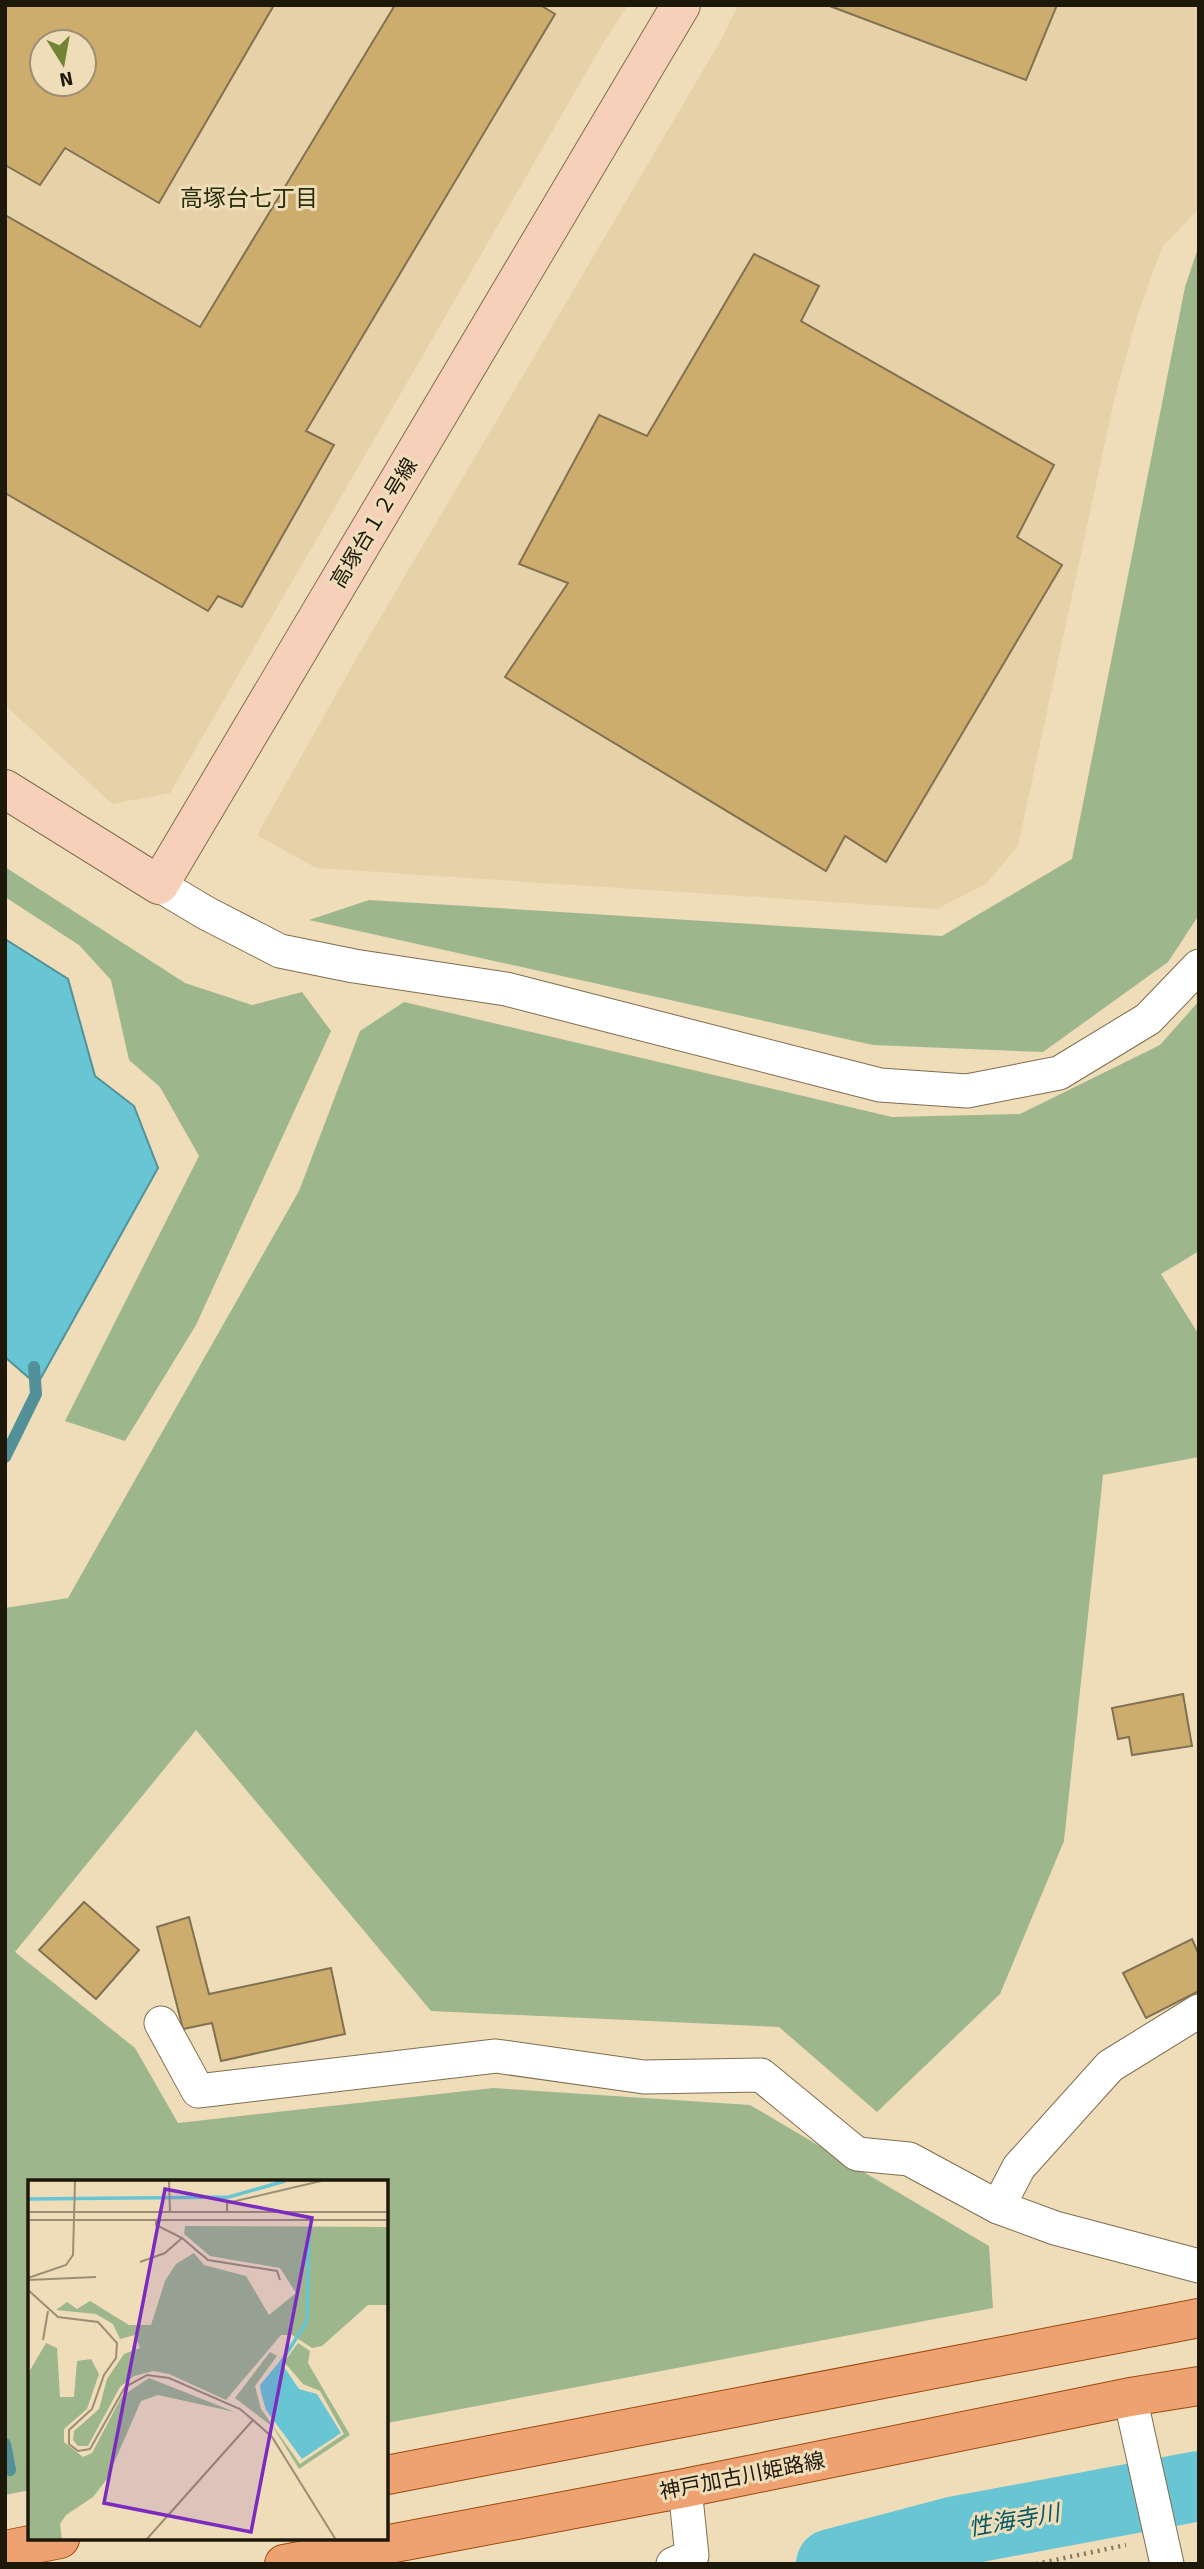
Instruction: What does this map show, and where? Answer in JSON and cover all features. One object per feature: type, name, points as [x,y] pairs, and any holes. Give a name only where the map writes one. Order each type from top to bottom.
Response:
[{"type":"main road","points":[[388,2476],[1199,2318]]},
{"type":"main road","name":"神戸加古川姫路線","points":[[284,2564],[685,2488],[1133,2411],[1199,2386]]},
{"type":"main road","points":[[5,2550],[50,2541]]},
{"type":"street","name":"高塚台１２号線","points":[[159,885],[681,5]]},
{"type":"street","points":[[5,789],[206,913],[280,951],[354,966],[506,989],[880,1085],[967,1091],[1059,1073],[1148,1019],[1199,966]]},
{"type":"street","points":[[998,2207],[1019,2167],[1110,2066],[1199,2011]]},
{"type":"street","points":[[161,2023],[198,2091],[496,2056],[644,2077],[761,2076],[857,2154],[909,2159],[998,2207],[1055,2228],[1199,2266]]},
{"type":"street","points":[[1133,2411],[1164,2551]]},
{"type":"street","points":[[673,2564],[692,2556],[685,2488]]},
{"type":"path","points":[[1036,2564],[1164,2551]]},
{"type":"shaded area","points":[[5,5],[628,5],[605,40],[170,793],[112,804],[5,705]]},
{"type":"shaded area","points":[[738,5],[1199,5],[1199,209],[1162,247],[1138,314],[1115,396],[1018,846],[986,884],[937,909],[316,868],[257,835],[360,652],[721,40]]},
{"type":"green space","points":[[1199,245],[1199,915],[1168,962],[1043,1052],[873,1045],[309,920],[369,900],[942,936],[1072,859],[1185,287]]},
{"type":"green space","points":[[5,867],[185,983],[252,1005],[302,992],[331,1031],[196,1325],[125,1441],[65,1421],[199,1156],[160,1087],[129,1060],[111,980],[79,945],[5,897]]},
{"type":"green space","points":[[1199,1001],[1199,1251],[1161,1274],[1199,1335],[1199,1457],[1103,1475],[1064,1841],[1000,1994],[877,2112],[779,2027],[431,2011],[196,1730],[15,1952],[135,2048],[178,2123],[493,2088],[750,2105],[989,2246],[993,2308],[388,2423],[388,2180],[28,2180],[28,2490],[5,2495],[5,1608],[68,1598],[299,1191],[360,1031],[404,1002],[892,1117],[1020,1114],[1160,1045]]},
{"type":"water","points":[[5,939],[68,979],[95,1076],[134,1106],[158,1168],[37,1385],[5,1357]]},
{"type":"building","points":[[5,5],[274,5],[159,203],[65,148],[40,185],[5,165]]},
{"type":"building","points":[[395,5],[540,5],[555,14],[306,431],[334,445],[242,607],[218,596],[208,611],[5,493],[5,215],[200,327]]},
{"type":"building","points":[[827,5],[1057,5],[1026,80]]},
{"type":"building","points":[[754,254],[819,286],[801,321],[1054,465],[1017,537],[1062,565],[886,862],[845,836],[826,871],[505,677],[568,583],[519,564],[599,415],[647,436]]},
{"type":"building","points":[[1183,1694],[1192,1746],[1132,1755],[1129,1737],[1118,1739],[1112,1708]]},
{"type":"building","points":[[84,1902],[139,1950],[96,1999],[39,1950]]},
{"type":"building","points":[[189,1917],[209,1994],[331,1968],[345,2034],[221,2061],[212,2023],[183,2029],[157,1927]]},
{"type":"building","points":[[1192,1939],[1199,1955],[1199,1991],[1146,2018],[1123,1973]]},
{"type":"waterway","points":[[5,1457],[36,1394],[34,1367]]},
{"type":"waterway","points":[[5,2444],[10,2470]]},
{"type":"waterway","name":"性海寺川","points":[[831,2564],[952,2532],[1199,2486]]},
{"type":"district","name":"高塚台七丁目","points":[[249,198]]}]
